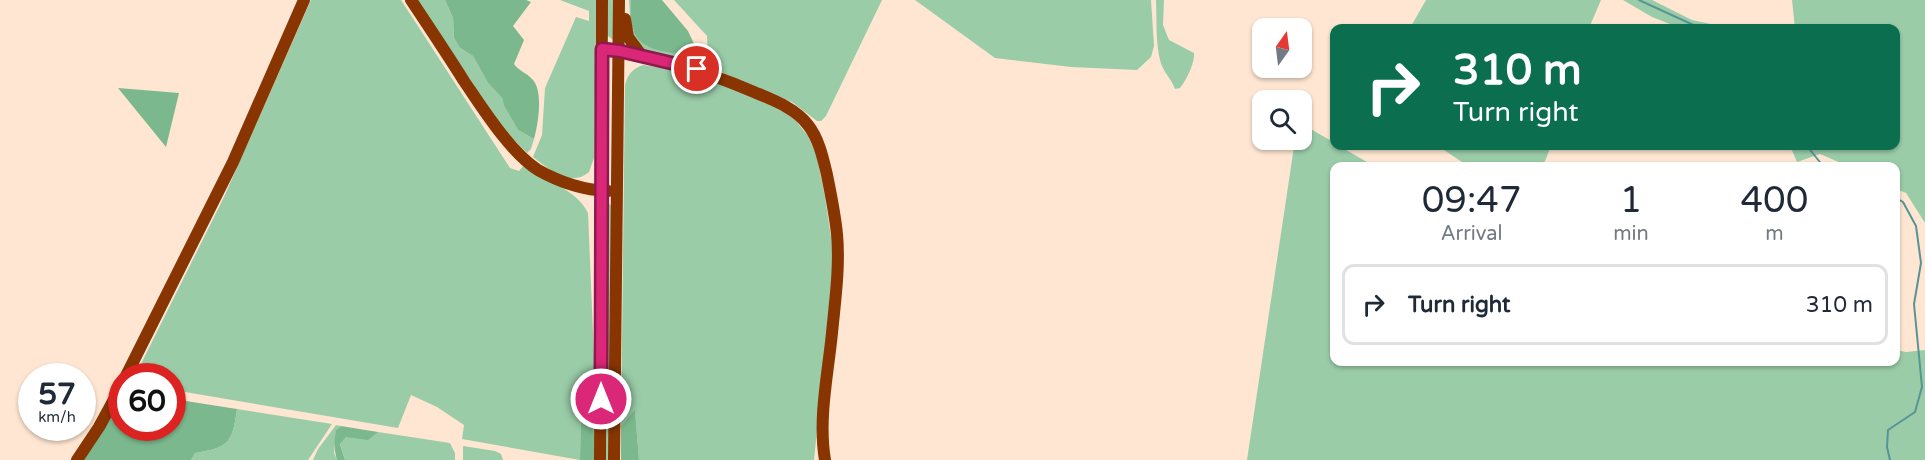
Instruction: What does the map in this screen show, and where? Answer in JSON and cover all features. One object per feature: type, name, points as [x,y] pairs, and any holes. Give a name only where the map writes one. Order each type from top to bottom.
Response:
[{"type":"main road","points":[[133,363],[234,162],[304,0]]},
{"type":"main road","points":[[411,0],[486,115],[506,140],[536,168],[562,182],[586,190],[618,191]]},
{"type":"main road","points":[[600,460],[602,0]]},
{"type":"main road","points":[[614,460],[619,0]]},
{"type":"main road","points":[[625,0],[625,25],[628,37],[642,56]]},
{"type":"main road","points":[[602,49],[697,69],[772,100],[796,114],[808,125],[816,139],[825,168],[837,235],[837,280],[823,419],[825,460]]},
{"type":"main road","points":[[76,460],[108,411]]},
{"type":"green space","points":[[311,0],[401,0],[510,168],[519,171],[524,165],[568,191],[588,213],[595,429],[593,413],[581,407],[580,460],[462,439],[464,425],[437,407],[411,395],[398,428],[186,392],[186,363],[141,363],[224,197]]},
{"type":"green space","points":[[417,0],[445,0],[453,18],[454,38],[460,48],[473,56],[488,83],[502,98],[518,130],[534,139],[527,153],[503,129]]},
{"type":"green space","points":[[445,0],[526,0],[531,2],[513,26],[524,40],[514,64],[532,79],[538,91],[538,117],[534,139],[518,130],[502,98],[488,83],[473,56],[460,48],[454,38],[453,18]]},
{"type":"green space","points":[[560,0],[596,0],[594,158],[589,172],[575,178],[560,175],[533,157],[542,135],[545,88],[576,17],[589,21],[589,11]]},
{"type":"green space","points":[[608,0],[613,0],[613,40],[607,35]]},
{"type":"green space","points":[[629,0],[631,0],[633,31],[686,55],[696,48],[691,58],[686,59],[644,50],[631,32]]},
{"type":"green space","points":[[631,0],[662,0],[688,31],[696,48],[686,55],[655,49],[641,42],[632,26]]},
{"type":"green space","points":[[674,0],[882,0],[826,116],[821,121],[817,121],[792,102],[728,76],[708,63],[707,36]]},
{"type":"green space","points":[[915,0],[1151,0],[1154,46],[1151,57],[1137,70],[1071,67],[995,58]]},
{"type":"green space","points":[[1156,0],[1164,0],[1163,25],[1169,40],[1194,53],[1190,72],[1180,88],[1175,89],[1160,61]]},
{"type":"green space","points":[[1426,0],[1601,0],[1591,24],[1412,24]]},
{"type":"green space","points":[[1623,0],[1652,0],[1692,20],[1710,24],[1670,24],[1652,17]]},
{"type":"green space","points":[[1792,0],[1925,0],[1925,223],[1906,193],[1900,191],[1900,162],[1839,162],[1820,154],[1797,162],[1792,150],[1900,150],[1900,24],[1795,24]]},
{"type":"green space","points":[[643,65],[693,72],[754,96],[796,121],[808,136],[816,154],[832,244],[832,284],[814,460],[639,460],[635,411],[621,426],[625,85],[631,72]]},
{"type":"green space","points":[[118,88],[179,93],[166,147]]},
{"type":"green space","points":[[1312,130],[1330,140],[1330,150],[1346,150],[1367,162],[1330,162],[1330,366],[1900,366],[1900,351],[1925,350],[1925,460],[1247,460],[1294,150],[1312,150]]},
{"type":"green space","points":[[1444,150],[1549,150],[1545,162],[1462,162]]},
{"type":"green space","points":[[607,201],[612,207],[609,460],[605,460]]},
{"type":"green space","points":[[186,401],[237,409],[231,436],[227,442],[216,448],[195,453],[191,460],[82,460],[108,423],[108,441],[186,441]]},
{"type":"green space","points":[[581,407],[593,413],[595,460],[580,460]]},
{"type":"green space","points":[[237,409],[332,424],[308,460],[191,460],[195,453],[216,448],[227,442],[231,436]]},
{"type":"green space","points":[[635,410],[639,460],[621,460],[621,426]]},
{"type":"green space","points":[[336,425],[341,426],[336,430],[334,453],[337,460],[313,460],[318,449]]},
{"type":"green space","points":[[341,426],[378,432],[368,440],[346,437],[340,444],[345,460],[337,460],[335,438],[336,430]]},
{"type":"green space","points":[[378,432],[450,443],[455,453],[455,460],[345,460],[340,443],[346,437],[371,436]]},
{"type":"green space","points":[[463,446],[495,451],[501,454],[503,460],[463,460]]},
{"type":"waterway","points":[[1639,0],[1691,24]]},
{"type":"waterway","points":[[1810,150],[1820,162]]},
{"type":"waterway","points":[[1890,460],[1887,447],[1888,430],[1915,412],[1922,387],[1914,304],[1921,263],[1916,226],[1900,200]]},
{"type":"route","points":[[601,399],[602,49],[697,69]]}]
